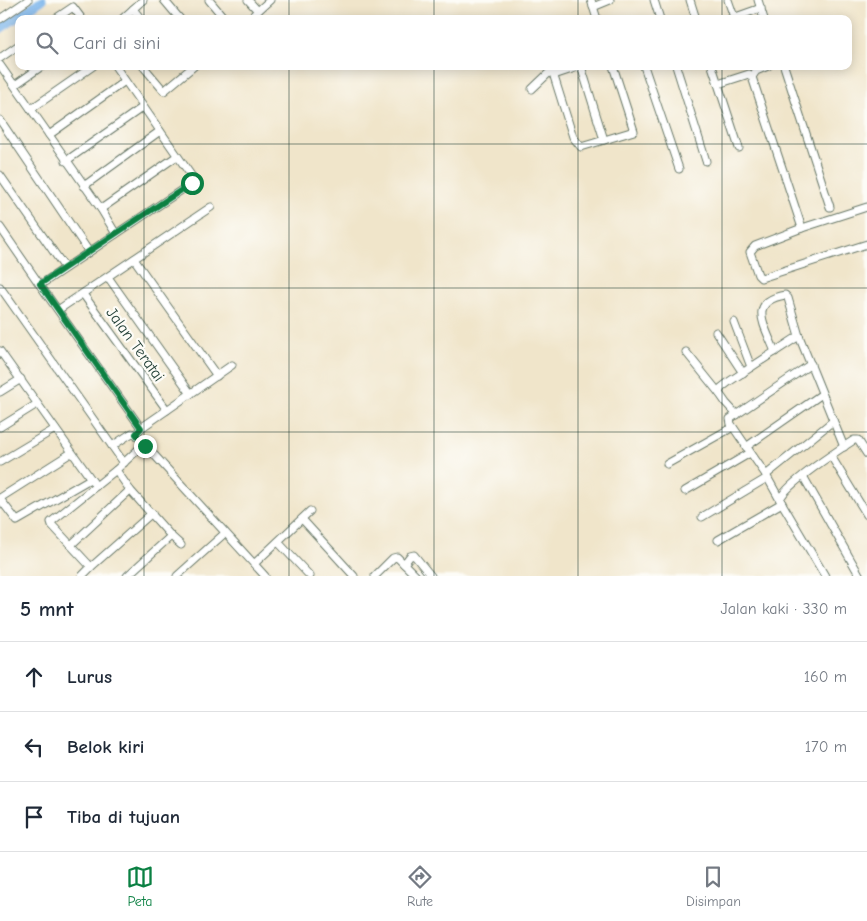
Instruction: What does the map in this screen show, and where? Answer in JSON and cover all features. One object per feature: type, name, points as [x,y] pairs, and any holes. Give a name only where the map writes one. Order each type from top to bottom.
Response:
[{"type":"street","points":[[0,18],[28,0]]},
{"type":"street","points":[[126,15],[143,0]]},
{"type":"street","points":[[164,0],[177,15]]},
{"type":"street","points":[[209,0],[222,15]]},
{"type":"street","points":[[248,0],[258,11]]},
{"type":"street","points":[[254,15],[270,0]]},
{"type":"street","points":[[596,15],[592,3],[610,0]]},
{"type":"street","points":[[654,0],[659,15]]},
{"type":"street","points":[[690,0],[695,15]]},
{"type":"street","points":[[728,0],[731,15]]},
{"type":"street","points":[[758,0],[763,15]]},
{"type":"street","points":[[61,15],[73,7],[79,15]]},
{"type":"street","points":[[741,15],[761,8]]},
{"type":"street","points":[[133,9],[138,15]]},
{"type":"street","points":[[0,58],[15,48]]},
{"type":"street","points":[[0,65],[50,135],[116,234]]},
{"type":"street","points":[[14,84],[36,70]]},
{"type":"street","points":[[31,109],[87,70]]},
{"type":"street","points":[[40,284],[195,181],[118,70]]},
{"type":"street","points":[[146,70],[164,91],[183,70]]},
{"type":"street","points":[[532,89],[554,70],[573,138],[581,147],[634,131],[614,70]]},
{"type":"street","points":[[582,70],[604,140]]},
{"type":"street","points":[[645,70],[679,169]]},
{"type":"street","points":[[677,70],[706,161]]},
{"type":"street","points":[[713,70],[739,148]]},
{"type":"street","points":[[752,77],[758,70]]},
{"type":"street","points":[[785,70],[830,207]]},
{"type":"street","points":[[718,84],[748,74],[752,77],[802,228]]},
{"type":"street","points":[[50,135],[125,81]]},
{"type":"street","points":[[66,161],[143,107]]},
{"type":"street","points":[[0,120],[89,252]]},
{"type":"street","points":[[84,186],[160,131]]},
{"type":"street","points":[[101,210],[177,156]]},
{"type":"street","points":[[0,175],[65,268]]},
{"type":"street","points":[[58,310],[211,207]]},
{"type":"street","points":[[867,207],[754,246],[750,252],[758,275],[761,278],[867,244]]},
{"type":"street","points":[[0,227],[139,431],[145,446],[265,576]]},
{"type":"street","points":[[134,259],[216,376]]},
{"type":"street","points":[[108,277],[191,394]]},
{"type":"street","points":[[0,287],[124,463]]},
{"type":"street","name":"Jalan Teratai","points":[[83,294],[167,410]]},
{"type":"street","points":[[775,352],[761,314],[761,307],[764,302],[778,296],[785,296],[788,298],[799,336],[844,447]]},
{"type":"street","points":[[734,322],[751,367]]},
{"type":"street","points":[[716,332],[742,372]]},
{"type":"street","points":[[719,393],[721,388],[742,372],[799,336]]},
{"type":"street","points":[[686,352],[737,415]]},
{"type":"street","points":[[0,353],[21,379],[71,453],[96,486]]},
{"type":"street","points":[[810,364],[730,420],[824,576]]},
{"type":"street","points":[[112,446],[132,433],[139,431],[232,365]]},
{"type":"street","points":[[0,392],[21,379]]},
{"type":"street","points":[[685,491],[748,450],[822,394]]},
{"type":"street","points":[[0,427],[37,404]]},
{"type":"street","points":[[702,518],[766,477],[833,421]]},
{"type":"street","points":[[667,464],[733,427]]},
{"type":"street","points":[[0,462],[55,429]]},
{"type":"street","points":[[781,502],[781,494],[854,440],[858,440],[865,445],[867,454]]},
{"type":"street","points":[[91,567],[51,522],[116,470],[140,447],[145,446]]},
{"type":"street","points":[[71,453],[0,498],[17,521],[90,479]]},
{"type":"street","points":[[831,456],[867,515]]},
{"type":"street","points":[[116,470],[130,490],[181,545]]},
{"type":"street","points":[[803,476],[860,576]]},
{"type":"street","points":[[71,546],[130,490]]},
{"type":"street","points":[[718,540],[781,502]]},
{"type":"street","points":[[254,564],[310,511]]},
{"type":"street","points":[[82,576],[152,513]]},
{"type":"street","points":[[302,519],[354,576]]},
{"type":"street","points":[[177,576],[224,533]]},
{"type":"street","points":[[127,576],[171,536]]},
{"type":"street","points":[[278,542],[310,576]]},
{"type":"street","points":[[404,564],[410,556],[414,555],[431,576]]},
{"type":"street","points":[[375,576],[396,557],[416,576]]},
{"type":"waterway","points":[[20,15],[42,0]]},
{"type":"waterway","points":[[0,29],[15,19]]},
{"type":"route","points":[[145,446],[136,434],[141,428],[40,284],[192,183]]}]
